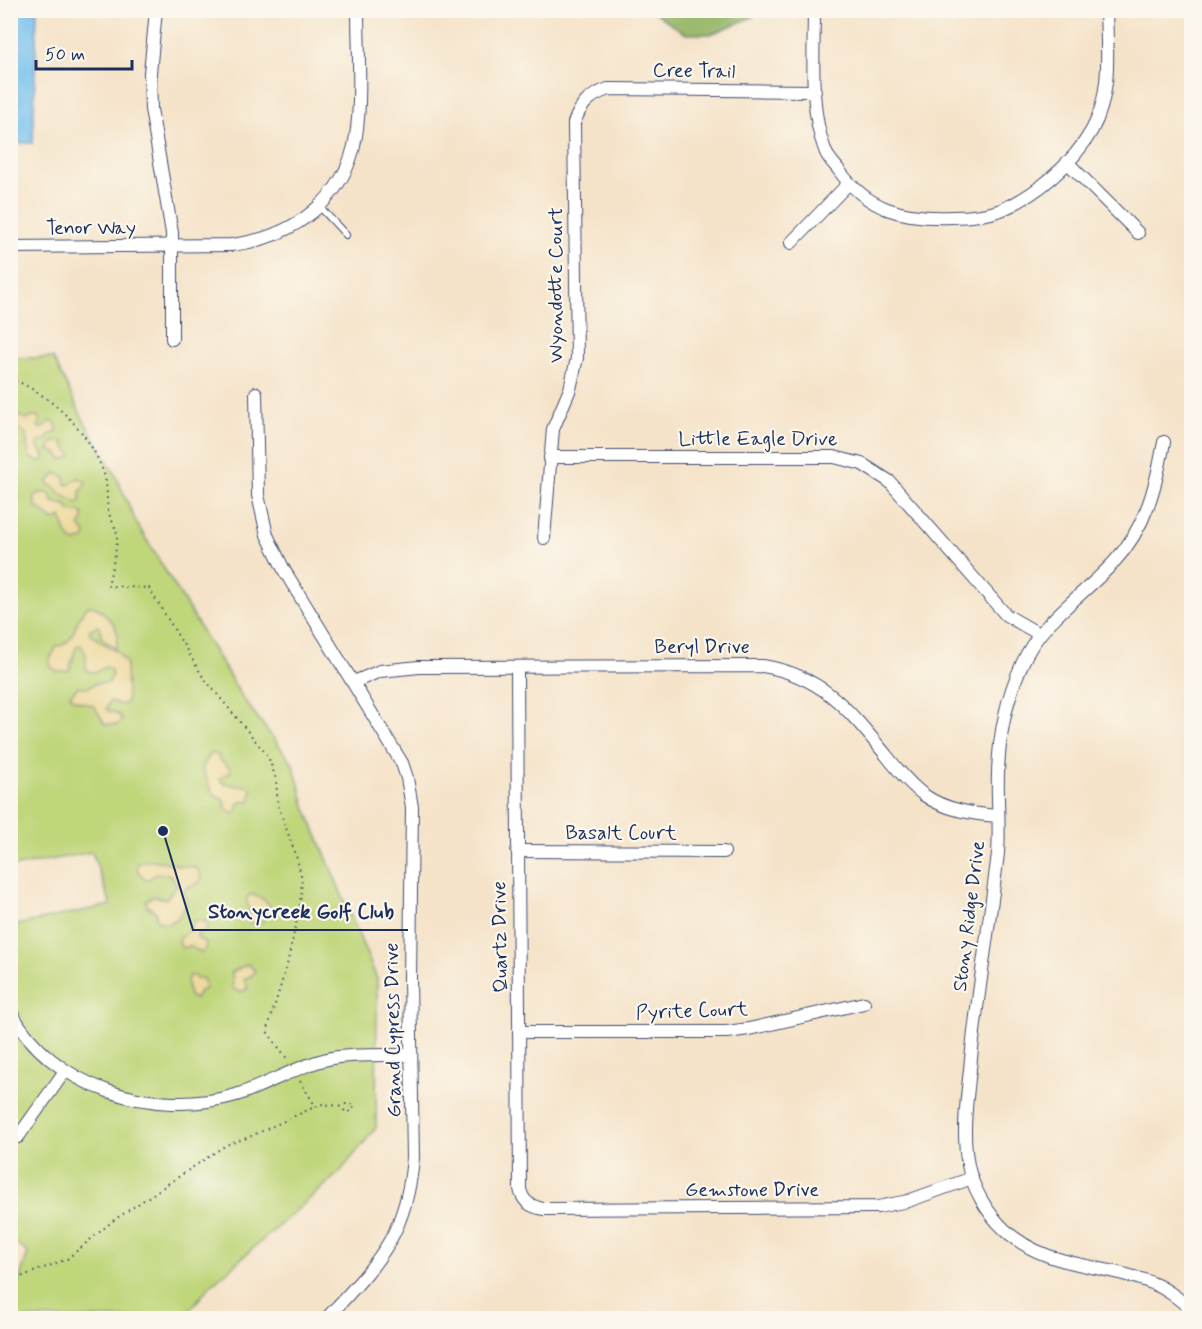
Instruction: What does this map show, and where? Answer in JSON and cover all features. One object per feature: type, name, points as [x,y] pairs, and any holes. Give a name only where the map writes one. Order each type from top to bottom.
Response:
[{"type":"street","points":[[156,10],[150,73],[151,109],[170,217],[172,339]]},
{"type":"street","name":"Tenor Way","points":[[10,247],[250,243],[276,235],[297,225],[320,207],[342,179],[351,158],[358,123],[358,10]]},
{"type":"street","points":[[814,10],[814,91],[825,152],[848,183],[867,200],[895,212],[934,218],[975,216],[1000,210],[1021,200],[1067,162],[1083,145],[1104,98],[1107,80],[1106,10]]},
{"type":"street","name":"Cree Trail","points":[[579,109],[587,100],[608,89],[814,91]]},
{"type":"street","name":"Wyondotte Court","points":[[544,538],[553,429],[570,389],[577,358],[574,123],[579,109]]},
{"type":"street","points":[[1067,162],[1138,233]]},
{"type":"street","points":[[791,243],[848,183]]},
{"type":"street","name":"Grand Cypress Drive","points":[[256,393],[258,495],[267,535],[284,570],[402,763],[411,793],[413,1157],[408,1199],[392,1240],[378,1262],[327,1318]]},
{"type":"street","name":"Stony Ridge Drive","points":[[1164,442],[1157,482],[1146,515],[1130,542],[1114,562],[1055,615],[1039,634],[1023,662],[1008,698],[1002,724],[998,771],[998,850],[978,990],[965,1137],[968,1166],[976,1189],[1004,1229],[1026,1247],[1053,1259],[1153,1283],[1166,1290],[1191,1310]]},
{"type":"street","name":"Little Eagle Drive","points":[[550,457],[834,457],[862,464],[889,481],[1006,615],[1039,634]]},
{"type":"street","name":"Beryl Drive","points":[[354,682],[380,671],[399,668],[763,666],[780,669],[817,684],[834,696],[907,781],[925,795],[963,812],[998,816]]},
{"type":"street","name":"Quartz Drive","points":[[517,667],[520,1190],[523,1199],[528,1204]]},
{"type":"street","name":"Basalt Court","points":[[517,851],[724,852]]},
{"type":"street","name":"Pyrite Court","points":[[519,1032],[727,1032],[864,1003]]},
{"type":"street","points":[[10,1010],[27,1035],[65,1071],[123,1097],[164,1104],[214,1100],[238,1094],[338,1057],[411,1054]]},
{"type":"street","points":[[18,1137],[65,1071]]},
{"type":"street","name":"Gemstone Drive","points":[[528,1204],[543,1209],[878,1207],[908,1202],[972,1178]]},
{"type":"lane","points":[[320,207],[346,235]]},
{"type":"path","points":[[10,378],[41,394],[56,406],[81,432],[104,472],[108,510],[117,534],[108,586],[149,588],[203,677],[268,756],[276,779],[278,805],[302,879],[300,904],[268,1033],[295,1071],[316,1107]]},
{"type":"path","points":[[10,1290],[23,1276],[67,1259],[114,1220],[225,1145],[255,1135],[321,1104],[339,1107],[346,1112],[352,1111],[355,1107],[351,1104],[341,1104]]},
{"type":"green space","points":[[652,11],[745,11],[753,17],[711,34],[686,34]]},
{"type":"green space","points":[[11,358],[53,358],[84,421],[115,474],[137,524],[244,700],[293,764],[306,809],[377,979],[376,1128],[339,1173],[210,1286],[183,1318],[11,1318],[11,1292],[19,1280],[28,1253],[11,1239],[11,926],[111,905],[92,852],[11,867]]},
{"type":"sand","points":[[18,416],[27,419],[37,416],[41,421],[39,428],[43,428],[50,421],[56,423],[55,433],[49,435],[46,440],[38,442],[38,447],[44,455],[40,462],[29,457],[26,435],[16,426]]},
{"type":"sand","points":[[58,441],[65,443],[71,457],[62,460],[57,453],[49,451],[52,443]]},
{"type":"sand","points":[[56,473],[65,477],[65,484],[69,485],[78,478],[85,481],[80,492],[80,502],[60,494],[56,488],[47,483]]},
{"type":"sand","points":[[43,492],[50,494],[53,502],[66,505],[70,511],[83,513],[83,520],[79,526],[86,533],[84,539],[76,542],[69,538],[61,517],[52,520],[36,507],[34,496]]},
{"type":"sand","points":[[89,606],[100,610],[114,623],[118,635],[116,649],[101,637],[101,630],[98,626],[89,630],[91,635],[117,652],[126,662],[127,702],[122,705],[110,701],[106,708],[121,718],[122,720],[117,725],[105,724],[94,706],[75,700],[70,695],[79,686],[87,688],[97,683],[109,683],[112,674],[110,669],[106,667],[94,672],[86,670],[86,655],[82,646],[79,645],[76,647],[69,671],[56,670],[49,661],[57,646],[69,640],[80,616]]},
{"type":"sand","points":[[211,753],[218,755],[220,760],[230,768],[230,773],[220,779],[223,783],[248,786],[252,790],[250,801],[239,802],[234,814],[226,808],[224,800],[213,794],[202,768]]},
{"type":"sand","points":[[152,860],[194,867],[201,877],[199,883],[185,888],[186,905],[177,919],[167,924],[157,921],[156,912],[147,906],[146,901],[153,896],[166,899],[177,885],[170,874],[156,874],[147,880],[139,873],[137,868],[139,862]]},
{"type":"sand","points":[[251,894],[263,899],[270,906],[263,921],[252,923],[248,917],[250,912],[246,899]]},
{"type":"sand","points":[[193,921],[204,921],[207,926],[206,930],[197,935],[198,939],[206,942],[205,950],[201,953],[190,946],[182,948],[179,942],[180,938],[189,931]]},
{"type":"sand","points":[[248,964],[255,971],[253,975],[244,979],[248,988],[241,992],[233,989],[232,972]]},
{"type":"sand","points":[[192,975],[197,979],[203,978],[206,988],[200,991],[195,999],[189,996],[187,981]]},
{"type":"water","points":[[10,11],[37,11],[33,143],[11,143]]},
{"type":"place","name":"Stonycreek Golf Club","points":[[163,831]]}]
